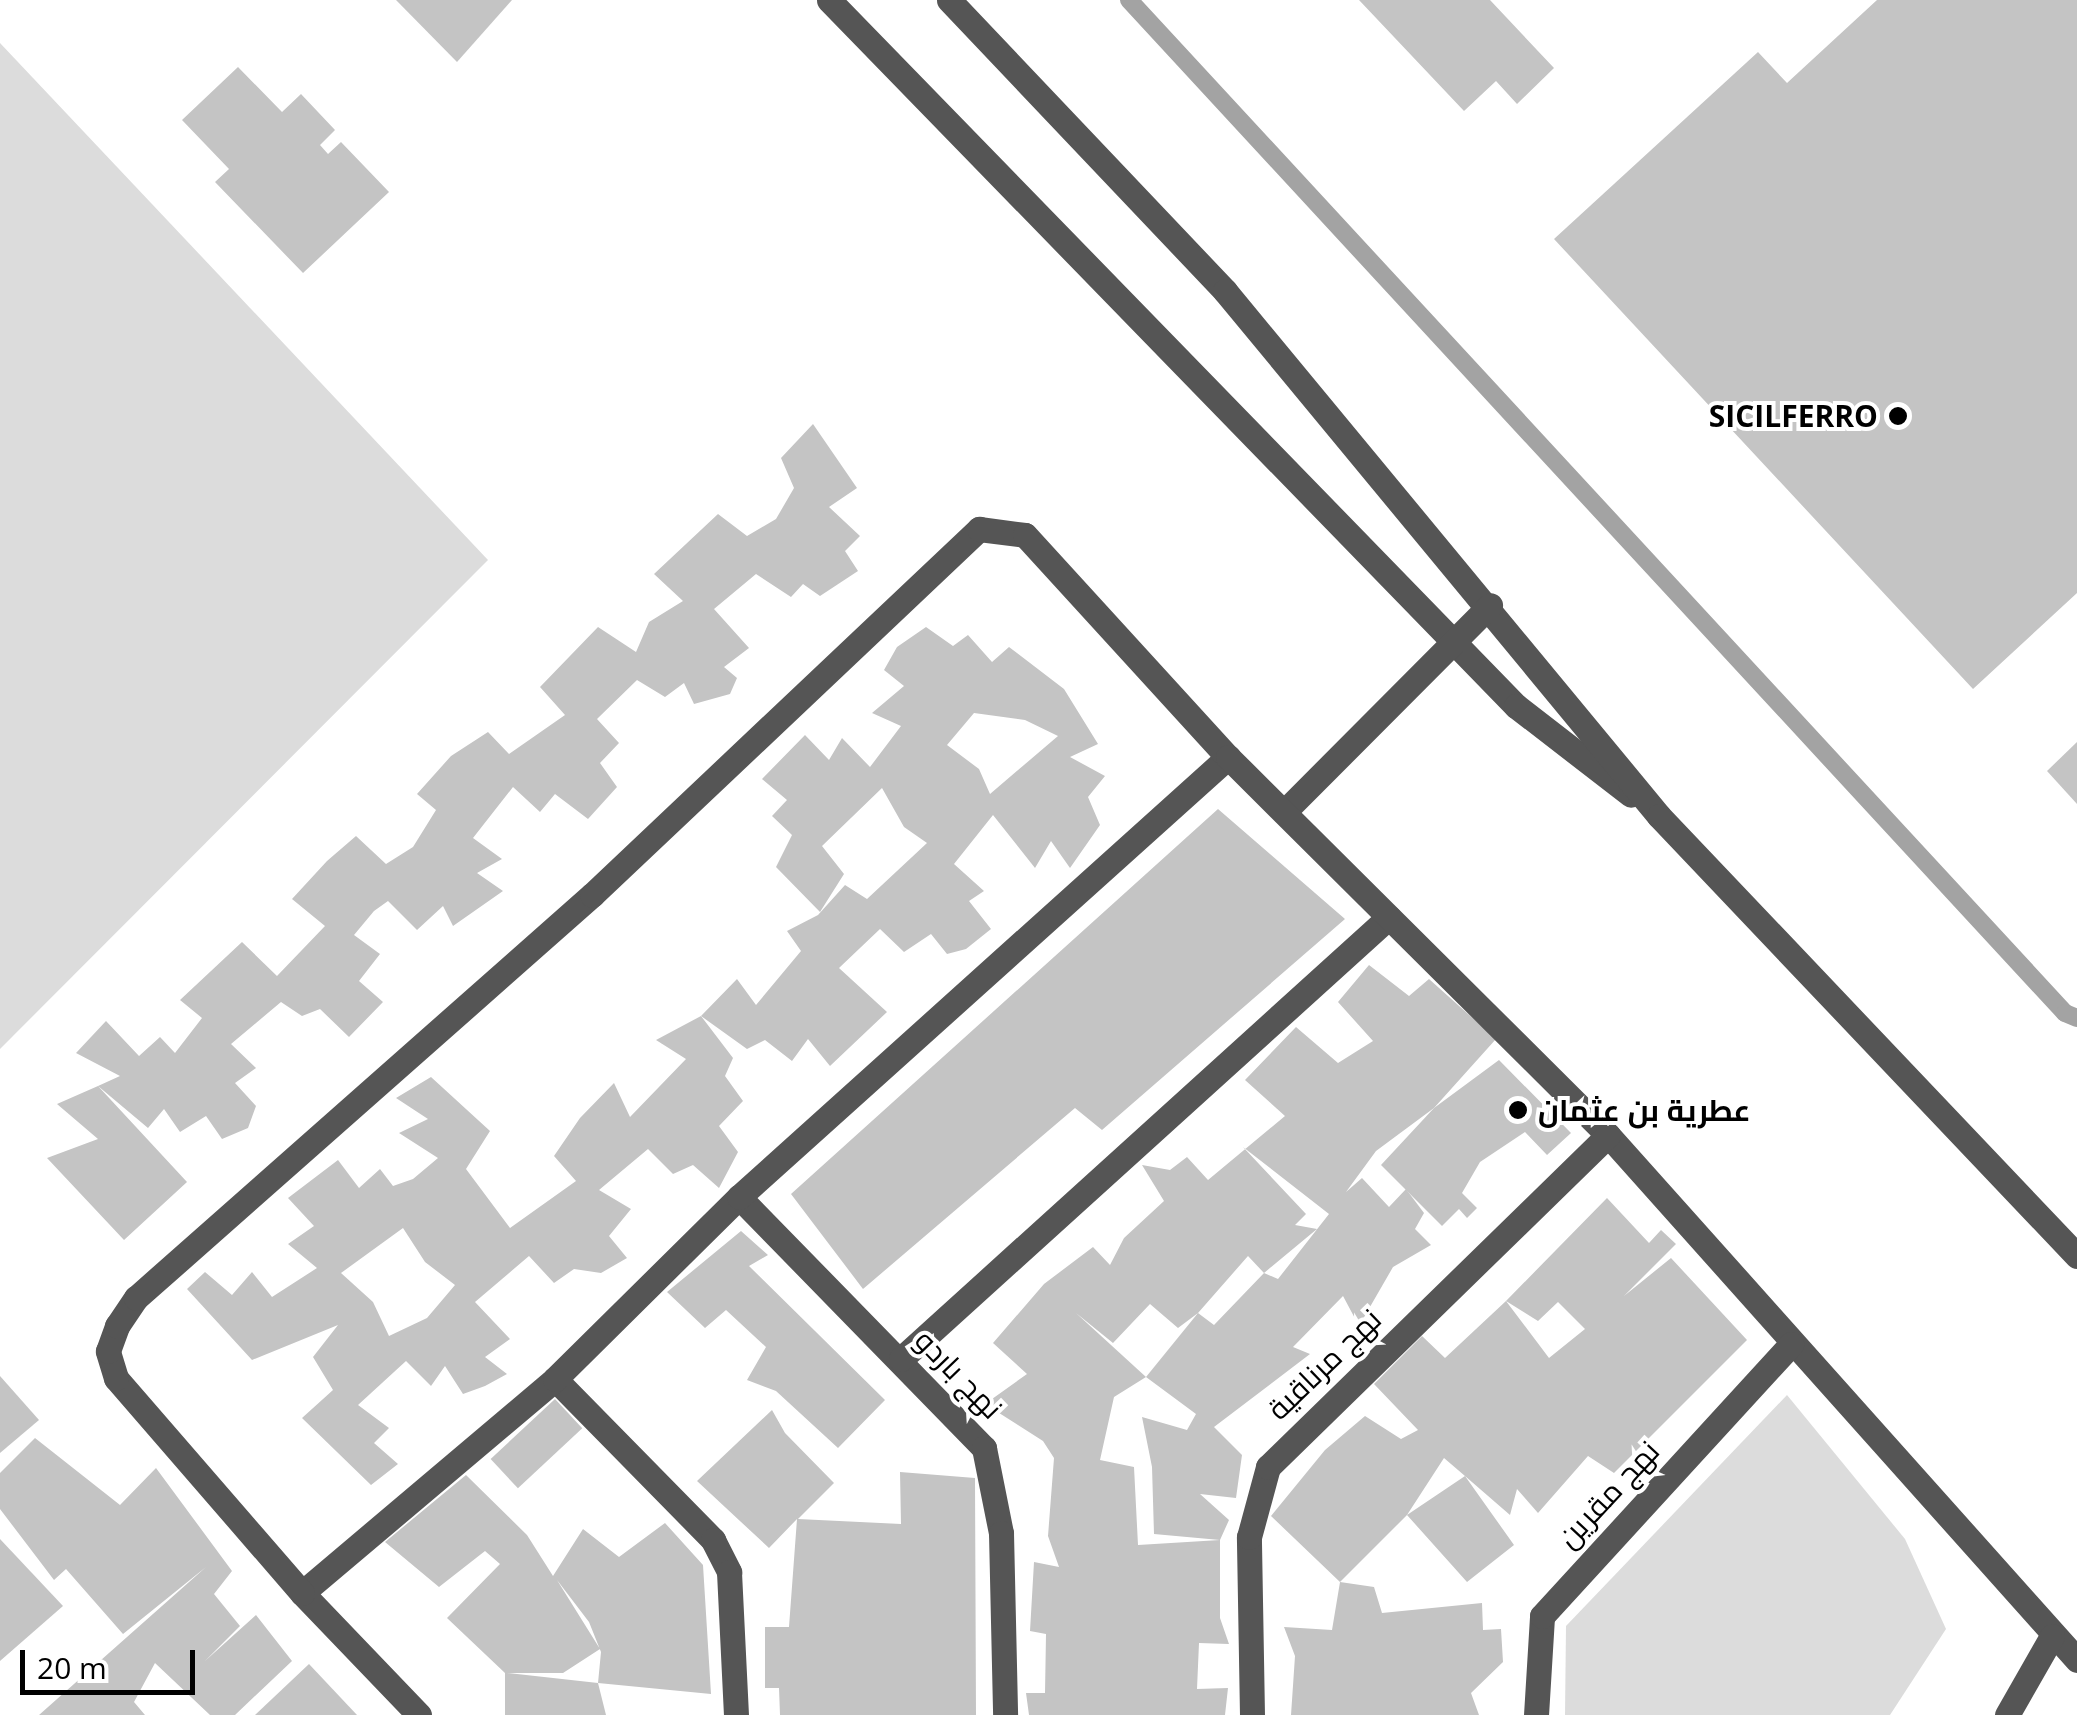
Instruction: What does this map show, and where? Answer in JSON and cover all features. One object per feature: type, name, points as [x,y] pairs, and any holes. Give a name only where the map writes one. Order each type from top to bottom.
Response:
[{"type":"street","points":[[829,0],[1516,706],[1659,816]]},
{"type":"street","points":[[949,0],[1224,291],[1490,605],[1659,816],[2077,1256]]},
{"type":"street","points":[[419,1715],[302,1593],[116,1378],[108,1351],[116,1326],[136,1298],[592,895],[980,529],[1025,535],[1228,757],[1608,1136],[2077,1660]]},
{"type":"street","points":[[1284,812],[1490,605]]},
{"type":"street","points":[[302,1593],[556,1379],[739,1198],[1228,757]]},
{"type":"street","points":[[900,1360],[1388,917]]},
{"type":"street","name":"نهج مرناقية","points":[[1252,1715],[1249,1537],[1268,1467],[1608,1136]]},
{"type":"street","name":"نهج باردو","points":[[739,1198],[968,1428],[993,1467],[1001,1533],[1005,1715]]},
{"type":"street","name":"نهج مقرين","points":[[1536,1715],[1542,1616],[1792,1344]]},
{"type":"street","points":[[556,1379],[713,1540],[729,1572],[736,1715]]},
{"type":"street","points":[[2007,1715],[2052,1636]]},
{"type":"shaded area","points":[[0,43],[488,560],[0,1049]]},
{"type":"shaded area","points":[[1787,1395],[1905,1539],[1946,1629],[1890,1715],[1565,1715],[1566,1626]]},
{"type":"building","points":[[396,0],[512,0],[457,62]]},
{"type":"building","points":[[1359,0],[1490,0],[1554,68],[1517,104],[1496,81],[1464,111]]},
{"type":"building","name":"SICILFERRO","points":[[1877,0],[2077,0],[2077,593],[1973,689],[1554,239],[1758,52],[1787,83]]},
{"type":"building","points":[[238,67],[282,112],[301,94],[335,130],[320,145],[328,154],[341,142],[389,192],[303,273],[215,182],[229,169],[182,120]]},
{"type":"building","points":[[813,424],[857,488],[829,507],[860,536],[845,551],[858,571],[820,596],[803,584],[791,597],[756,574],[714,609],[749,648],[724,667],[737,678],[730,694],[694,704],[684,683],[665,697],[637,680],[597,719],[619,743],[600,763],[617,787],[588,819],[555,794],[540,812],[513,787],[473,838],[502,859],[477,873],[503,891],[453,926],[443,906],[417,930],[388,901],[374,911],[354,935],[380,954],[359,981],[383,1002],[349,1037],[320,1009],[302,1016],[281,1002],[231,1044],[256,1068],[235,1083],[256,1106],[248,1128],[222,1139],[206,1116],[180,1132],[164,1109],[148,1128],[98,1086],[120,1076],[76,1053],[106,1021],[139,1056],[160,1037],[175,1053],[202,1018],[180,1000],[242,942],[277,976],[325,926],[292,899],[327,861],[356,836],[386,864],[413,847],[436,810],[417,794],[451,756],[488,732],[509,754],[565,715],[540,687],[598,627],[636,652],[649,622],[683,601],[654,574],[718,514],[747,536],[776,519],[794,488],[781,458]]},
{"type":"building","points":[[926,627],[953,646],[968,635],[992,662],[1009,647],[1064,689],[1098,744],[1070,757],[1105,776],[1088,797],[1100,825],[1070,868],[1051,841],[1035,868],[993,815],[954,864],[984,891],[969,901],[991,929],[966,949],[947,954],[931,934],[904,952],[880,929],[839,968],[887,1012],[830,1066],[808,1039],[792,1061],[765,1040],[747,1049],[701,1016],[737,979],[756,1005],[801,951],[787,931],[818,915],[845,885],[867,899],[927,843],[904,827],[882,788],[822,846],[844,874],[820,912],[776,867],[792,835],[772,816],[787,800],[762,779],[805,735],[829,760],[842,738],[870,767],[901,726],[872,713],[904,686],[884,670],[897,647]],"holes":[[[974,713],[1025,720],[1058,736],[990,794],[979,769],[947,745]]]},
{"type":"building","points":[[2077,742],[2077,804],[2047,771]]},
{"type":"building","points":[[1218,809],[1345,919],[1102,1130],[1075,1108],[863,1289],[791,1194]]},
{"type":"building","points":[[1369,965],[1409,996],[1429,979],[1496,1039],[1434,1108],[1376,1151],[1346,1192],[1362,1178],[1389,1207],[1406,1189],[1424,1213],[1415,1229],[1431,1245],[1393,1267],[1359,1326],[1343,1296],[1293,1347],[1310,1354],[1214,1427],[1242,1455],[1236,1498],[1200,1494],[1229,1520],[1220,1540],[1154,1534],[1152,1467],[1142,1417],[1187,1430],[1196,1414],[1146,1377],[1198,1313],[1214,1325],[1264,1273],[1278,1279],[1329,1214],[1245,1149],[1285,1116],[1245,1080],[1296,1027],[1338,1063],[1373,1041],[1338,1002]]},
{"type":"building","points":[[701,1016],[733,1058],[725,1076],[743,1101],[719,1126],[738,1152],[719,1188],[693,1165],[673,1174],[648,1149],[599,1190],[631,1209],[609,1236],[627,1258],[601,1273],[574,1269],[554,1283],[529,1256],[475,1302],[510,1339],[485,1357],[507,1374],[485,1386],[463,1394],[445,1366],[431,1386],[406,1361],[358,1405],[389,1428],[374,1443],[398,1464],[371,1485],[302,1418],[333,1390],[313,1357],[338,1325],[252,1360],[187,1289],[205,1272],[232,1295],[252,1272],[272,1297],[317,1268],[288,1244],[314,1226],[288,1198],[338,1160],[359,1188],[380,1169],[393,1186],[413,1179],[438,1158],[399,1133],[428,1119],[396,1098],[431,1077],[490,1131],[466,1169],[510,1228],[576,1181],[554,1156],[580,1118],[614,1083],[630,1117],[686,1059],[656,1040]],"holes":[[[403,1228],[425,1262],[455,1285],[427,1318],[389,1336],[373,1302],[341,1273]]]},
{"type":"building","points":[[1499,1060],[1571,1133],[1547,1155],[1525,1132],[1480,1162],[1462,1193],[1477,1208],[1467,1218],[1459,1209],[1442,1226],[1381,1165],[1434,1108]]},
{"type":"building","points":[[98,1086],[187,1182],[124,1240],[47,1158],[98,1139],[57,1104]]},
{"type":"building","points":[[1245,1149],[1306,1214],[1295,1225],[1317,1229],[1264,1273],[1248,1256],[1198,1313],[1178,1328],[1150,1304],[1113,1343],[1076,1313],[1146,1377],[1114,1397],[1100,1460],[1134,1467],[1138,1545],[1220,1540],[1220,1618],[1229,1644],[1199,1643],[1197,1689],[1228,1688],[1225,1715],[1029,1715],[1026,1693],[1045,1693],[1046,1634],[1030,1631],[1034,1562],[1059,1567],[1048,1536],[1054,1458],[1043,1441],[985,1404],[1027,1374],[993,1343],[1044,1284],[1093,1247],[1110,1265],[1124,1238],[1164,1201],[1142,1165],[1170,1170],[1187,1157],[1208,1180]]},
{"type":"building","points":[[1607,1198],[1649,1243],[1661,1230],[1676,1244],[1624,1296],[1671,1258],[1747,1340],[1614,1473],[1588,1456],[1538,1513],[1517,1489],[1510,1515],[1444,1458],[1407,1515],[1340,1582],[1271,1516],[1325,1450],[1365,1416],[1401,1439],[1418,1430],[1374,1384],[1422,1336],[1445,1358]],"holes":[[[1506,1301],[1538,1321],[1558,1302],[1585,1329],[1549,1358]]]},
{"type":"building","points":[[741,1231],[768,1255],[749,1266],[885,1400],[838,1448],[776,1391],[747,1380],[766,1347],[726,1310],[705,1328],[667,1292]]},
{"type":"building","points":[[0,1376],[39,1420],[0,1453]]},
{"type":"building","points":[[555,1399],[582,1428],[518,1488],[491,1459]]},
{"type":"building","points":[[772,1410],[785,1433],[834,1483],[798,1519],[901,1524],[900,1472],[975,1478],[976,1715],[780,1715],[779,1688],[765,1688],[765,1627],[789,1627],[797,1519],[769,1548],[697,1481]]},
{"type":"building","points":[[35,1438],[120,1505],[156,1468],[232,1571],[214,1594],[240,1626],[205,1661],[256,1615],[292,1661],[235,1715],[210,1715],[155,1663],[134,1702],[145,1715],[39,1715],[206,1567],[123,1634],[66,1569],[54,1580],[0,1509],[0,1473]]},
{"type":"building","points":[[466,1475],[527,1535],[553,1576],[583,1529],[619,1557],[665,1523],[703,1565],[711,1694],[598,1683],[606,1715],[505,1715],[505,1673],[447,1618],[500,1564],[485,1551],[439,1587],[385,1542]],"holes":[[[557,1580],[589,1622],[599,1648]],[[600,1649],[598,1683],[507,1673],[563,1673]]]},
{"type":"building","points":[[1465,1476],[1514,1545],[1467,1582],[1407,1515]]},
{"type":"building","points":[[0,1539],[63,1606],[0,1661]]},
{"type":"building","points":[[1340,1582],[1374,1587],[1382,1613],[1482,1603],[1483,1630],[1501,1629],[1503,1662],[1471,1693],[1479,1715],[1291,1715],[1295,1656],[1284,1627],[1332,1630]]},
{"type":"building","points":[[309,1664],[357,1715],[255,1715]]},
{"type":"waterway","points":[[1129,0],[2065,1013],[2077,1018]]},
{"type":"place","name":"SICILFERRO","points":[[1898,416]]},
{"type":"place","name":"عطرية بن عثمان","points":[[1518,1110]]}]
